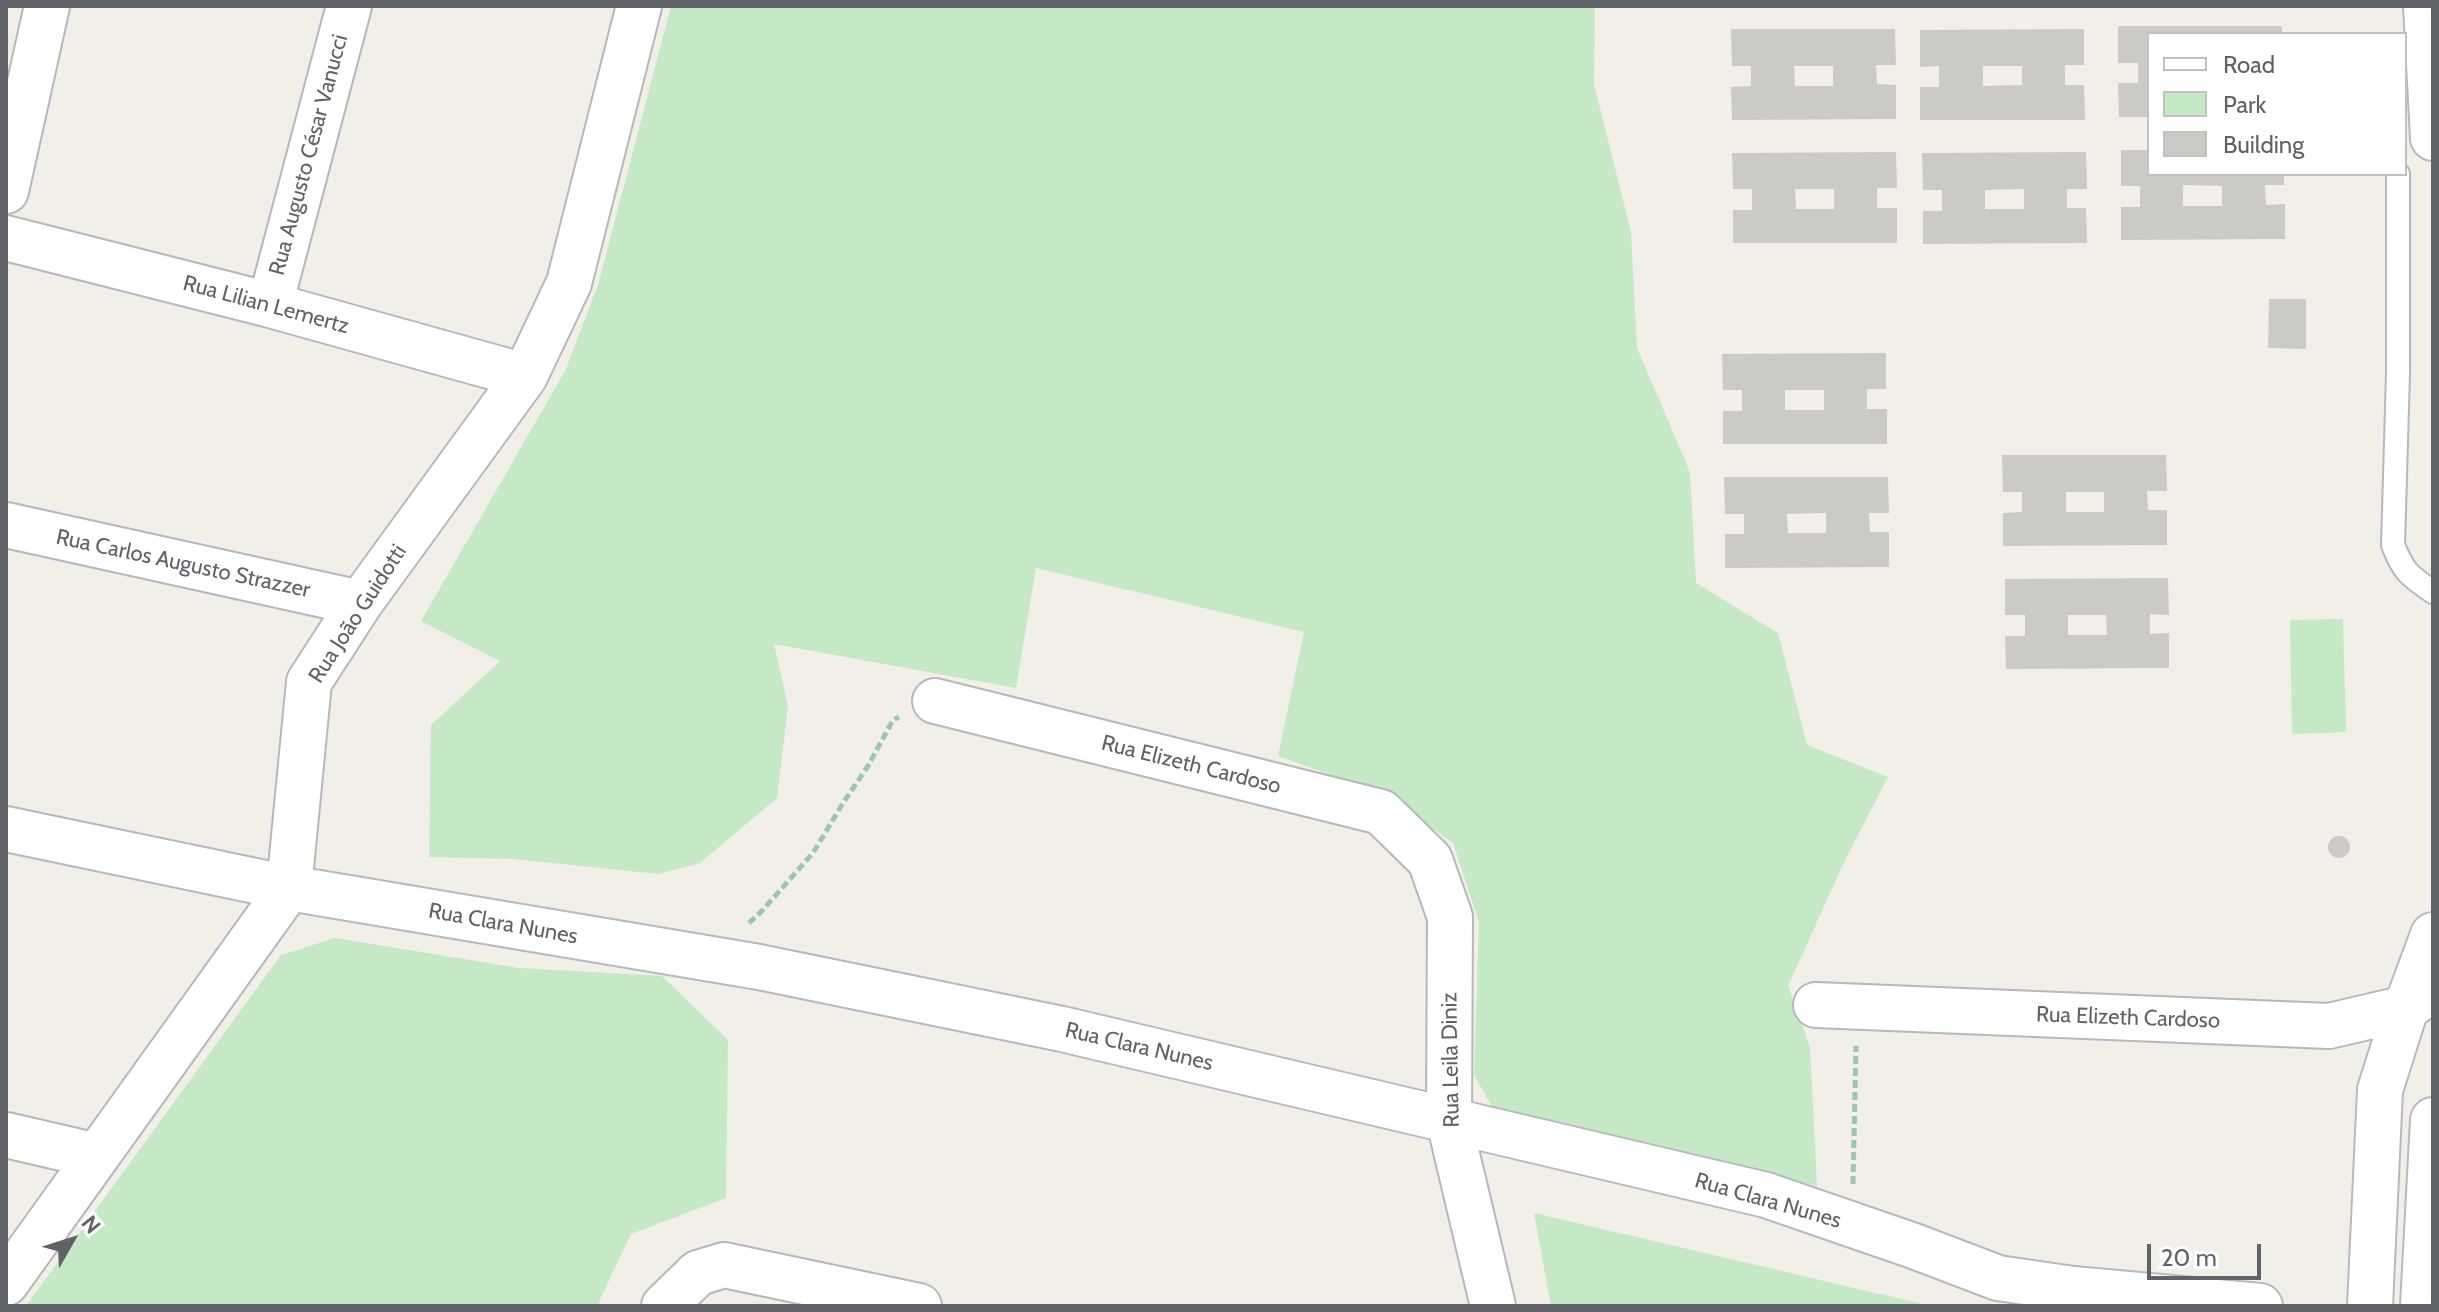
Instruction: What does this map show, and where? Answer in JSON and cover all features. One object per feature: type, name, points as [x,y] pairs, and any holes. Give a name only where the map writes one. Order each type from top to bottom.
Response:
[{"type":"street","points":[[6,191],[47,6]]},
{"type":"street","name":"Rua Augusto César Vanucci","points":[[270,305],[349,6]]},
{"type":"street","name":"Rua João Guidotti","points":[[289,888],[309,682],[360,603],[525,376],[569,283],[639,6]]},
{"type":"street","points":[[2423,108],[2426,6]]},
{"type":"street","name":"Rua Lilian Lemertz","points":[[6,238],[270,305],[525,376]]},
{"type":"street","name":"Rua Carlos Augusto Strazzer","points":[[6,525],[360,603]]},
{"type":"street","name":"Rua Elizeth Cardoso","points":[[935,701],[1381,812],[1430,860]]},
{"type":"street","name":"Rua Clara Nunes","points":[[6,829],[289,888],[709,958],[1062,1029],[1766,1195],[1998,1278],[2073,1289],[2260,1306]]},
{"type":"street","name":"Rua Leila Diniz","points":[[1430,860],[1450,917],[1449,1121],[1493,1306]]},
{"type":"street","points":[[6,1283],[289,888]]},
{"type":"street","points":[[2370,1306],[2380,1090],[2420,999],[2433,935]]},
{"type":"street","name":"Rua Elizeth Cardoso","points":[[1836,1006],[2329,1026],[2420,999]]},
{"type":"street","points":[[2420,1305],[2433,1120]]},
{"type":"street","points":[[6,1135],[97,1156]]},
{"type":"street","points":[[664,1306],[698,1273],[724,1265],[919,1306]]},
{"type":"lane","points":[[2398,176],[2398,373],[2393,545],[2401,565],[2433,592]]},
{"type":"path","points":[[709,958],[761,912],[813,853],[893,720],[935,701]]},
{"type":"path","points":[[1836,1006],[1852,1225]]},
{"type":"green space","points":[[671,6],[1595,6],[1594,84],[1631,232],[1637,348],[1690,472],[1696,583],[1778,633],[1807,745],[1888,777],[1845,860],[1788,986],[1810,1047],[1817,1186],[1494,1110],[1474,1075],[1479,922],[1453,843],[1384,794],[1278,756],[1304,632],[1036,568],[1016,688],[774,644],[788,706],[777,798],[700,863],[658,874],[514,859],[429,857],[431,725],[500,661],[421,621],[565,371],[598,285]]},
{"type":"green space","points":[[2343,619],[2346,732],[2292,734],[2290,620]]},
{"type":"green space","points":[[335,938],[519,968],[662,976],[728,1040],[726,1198],[631,1234],[597,1306],[26,1306],[281,955]]},
{"type":"green space","points":[[1534,1213],[1931,1306],[1551,1306]]},
{"type":"building","points":[[2118,26],[2282,26],[2282,32],[2147,32],[2147,117],[2119,117],[2118,83],[2138,83],[2138,63],[2118,63]]},
{"type":"building","points":[[1731,29],[1895,29],[1896,65],[1876,65],[1877,84],[1896,85],[1896,119],[1732,120],[1731,87],[1751,86],[1751,66],[1732,66]],"holes":[[[1794,66],[1833,66],[1833,86],[1795,86]]]},
{"type":"building","points":[[2084,29],[2084,65],[2065,65],[2065,85],[2084,85],[2085,120],[1920,120],[1920,87],[1939,87],[1939,66],[1920,67],[1920,30]],"holes":[[[1983,66],[2022,66],[2022,85],[1983,86]]]},
{"type":"building","points":[[2121,150],[2147,150],[2147,176],[2284,176],[2284,185],[2265,185],[2266,205],[2285,204],[2285,239],[2121,240],[2121,207],[2140,207],[2140,186],[2121,186]],"holes":[[[2183,185],[2222,186],[2222,206],[2183,206]]]},
{"type":"building","points":[[1896,152],[1897,188],[1877,188],[1877,208],[1897,208],[1897,243],[1733,243],[1733,210],[1752,210],[1752,189],[1733,189],[1732,153]],"holes":[[[1795,189],[1834,189],[1834,209],[1796,209]]]},
{"type":"building","points":[[2086,152],[2087,189],[2067,189],[2067,208],[2086,208],[2087,243],[1923,244],[1923,211],[1942,211],[1942,190],[1923,190],[1922,153]],"holes":[[[2024,189],[2024,209],[1985,209],[1985,190]]]},
{"type":"building","points":[[2269,299],[2306,299],[2306,349],[2268,348]]},
{"type":"building","points":[[1886,353],[1886,389],[1867,389],[1867,409],[1887,409],[1887,444],[1723,444],[1723,411],[1742,411],[1742,390],[1723,390],[1722,354]],"holes":[[[1785,390],[1824,390],[1824,410],[1785,410]]]},
{"type":"building","points":[[2002,455],[2166,455],[2167,491],[2147,491],[2148,510],[2167,510],[2167,545],[2003,546],[2003,513],[2022,512],[2022,492],[2003,492]],"holes":[[[2066,492],[2104,492],[2104,512],[2066,512]]]},
{"type":"building","points":[[1724,477],[1888,477],[1889,513],[1869,513],[1870,532],[1889,532],[1889,567],[1725,568],[1725,534],[1744,534],[1744,514],[1725,514]],"holes":[[[1826,513],[1826,533],[1788,533],[1787,514]]]},
{"type":"building","points":[[2168,578],[2169,615],[2150,614],[2150,634],[2169,633],[2169,668],[2006,669],[2005,636],[2025,636],[2025,615],[2005,615],[2005,579]],"holes":[[[2068,615],[2106,615],[2107,635],[2068,635]]]},
{"type":"building","points":[[2339,836],[2347,839],[2350,847],[2347,855],[2339,858],[2331,855],[2328,847],[2331,839]]}]
